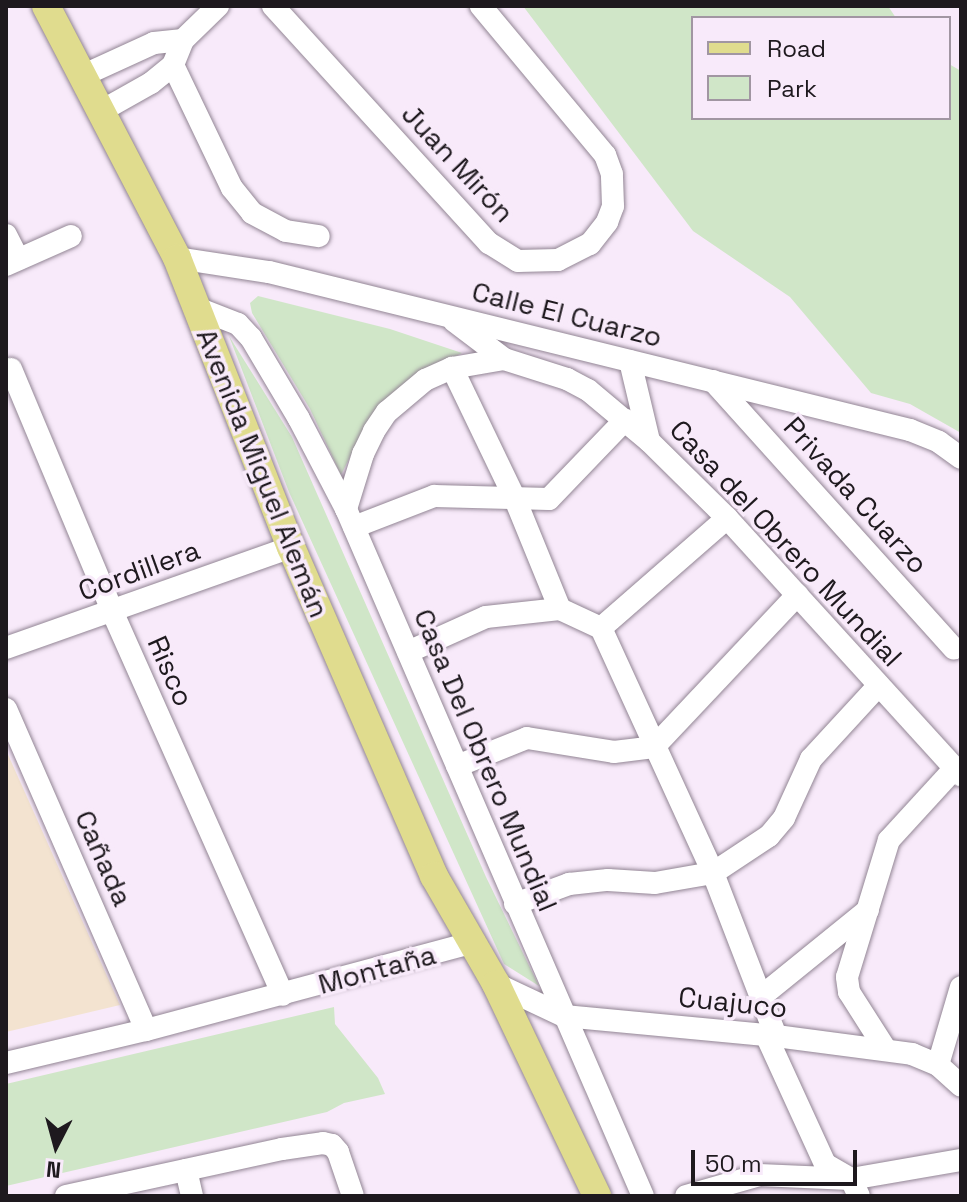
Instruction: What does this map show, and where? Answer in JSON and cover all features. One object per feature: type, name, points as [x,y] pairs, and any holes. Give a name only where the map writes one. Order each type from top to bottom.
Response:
[{"type":"main road","name":"Avenida Miguel Alemán","points":[[46,6],[103,110],[177,258],[291,547],[434,876],[474,942]]},
{"type":"main road","name":"Montaña","points":[[474,942],[597,1196]]},
{"type":"street","points":[[103,110],[151,83],[173,65],[183,40],[218,6]]},
{"type":"street","name":"Juan Mirón","points":[[273,6],[489,243],[518,261],[558,260],[590,244],[607,222],[613,206],[612,174],[605,155],[481,6]]},
{"type":"street","points":[[84,75],[154,43],[183,40]]},
{"type":"street","points":[[173,65],[232,188],[252,213],[286,231],[319,236]]},
{"type":"street","points":[[6,235],[12,262],[71,236]]},
{"type":"street","name":"Calle El Cuarzo","points":[[177,258],[269,272],[910,430],[939,442],[961,458]]},
{"type":"street","points":[[197,308],[238,324],[251,338],[299,419],[350,518],[434,496],[549,499],[625,420]]},
{"type":"street","points":[[443,313],[504,359]]},
{"type":"street","name":"Casa del Obrero Mundial","points":[[350,518],[363,454],[387,412],[425,380],[452,368],[504,359],[578,384],[649,441],[727,518],[958,772]]},
{"type":"street","points":[[630,361],[649,441]]},
{"type":"street","points":[[452,368],[515,499],[560,609]]},
{"type":"street","name":"Risco","points":[[11,369],[112,611],[283,995]]},
{"type":"street","name":"Privada Cuarzo","points":[[713,381],[954,649]]},
{"type":"street","name":"Casa Del Obrero Mundial","points":[[350,518],[564,1016]]},
{"type":"street","points":[[601,628],[727,518]]},
{"type":"street","name":"Cordillera","points":[[6,648],[291,547]]},
{"type":"street","points":[[457,766],[527,738],[614,752],[654,747],[797,595]]},
{"type":"street","points":[[408,652],[486,617],[560,609],[601,628],[713,873],[763,995],[771,1036],[825,1164],[855,1188]]},
{"type":"street","points":[[515,904],[569,884],[608,880],[655,883],[713,873],[769,836],[784,818],[811,759],[879,685]]},
{"type":"street","name":"Cañada","points":[[6,709],[146,1030]]},
{"type":"street","points":[[886,1050],[849,992],[847,977],[889,840],[958,772]]},
{"type":"street","points":[[763,995],[869,909]]},
{"type":"street","name":"Montaña","points":[[6,1063],[283,995],[474,942]]},
{"type":"street","name":"Cuajuco","points":[[496,984],[564,1016],[886,1050],[938,1065],[961,1086]]},
{"type":"street","points":[[938,1065],[956,1029],[959,992]]},
{"type":"street","points":[[564,1016],[643,1196]]},
{"type":"street","points":[[66,1196],[308,1144],[332,1145],[338,1152],[353,1196]]},
{"type":"street","points":[[686,1196],[759,1175],[855,1188],[961,1160]]},
{"type":"street","points":[[186,1170],[192,1196]]},
{"type":"shaded area","points":[[6,750],[120,1005],[6,1032]]},
{"type":"green space","points":[[523,6],[888,6],[895,16],[691,16],[691,120],[951,120],[951,65],[961,71],[961,433],[910,404],[871,393],[790,297],[693,231]]},
{"type":"green space","points":[[258,296],[390,329],[462,353],[420,374],[361,435],[341,475],[310,409],[252,313],[250,303]]},
{"type":"green space","points":[[229,336],[292,437],[486,877],[539,986],[504,964],[289,492]]},
{"type":"green space","points":[[334,1007],[335,1024],[378,1078],[385,1094],[344,1103],[327,1112],[6,1186],[6,1084]]}]
